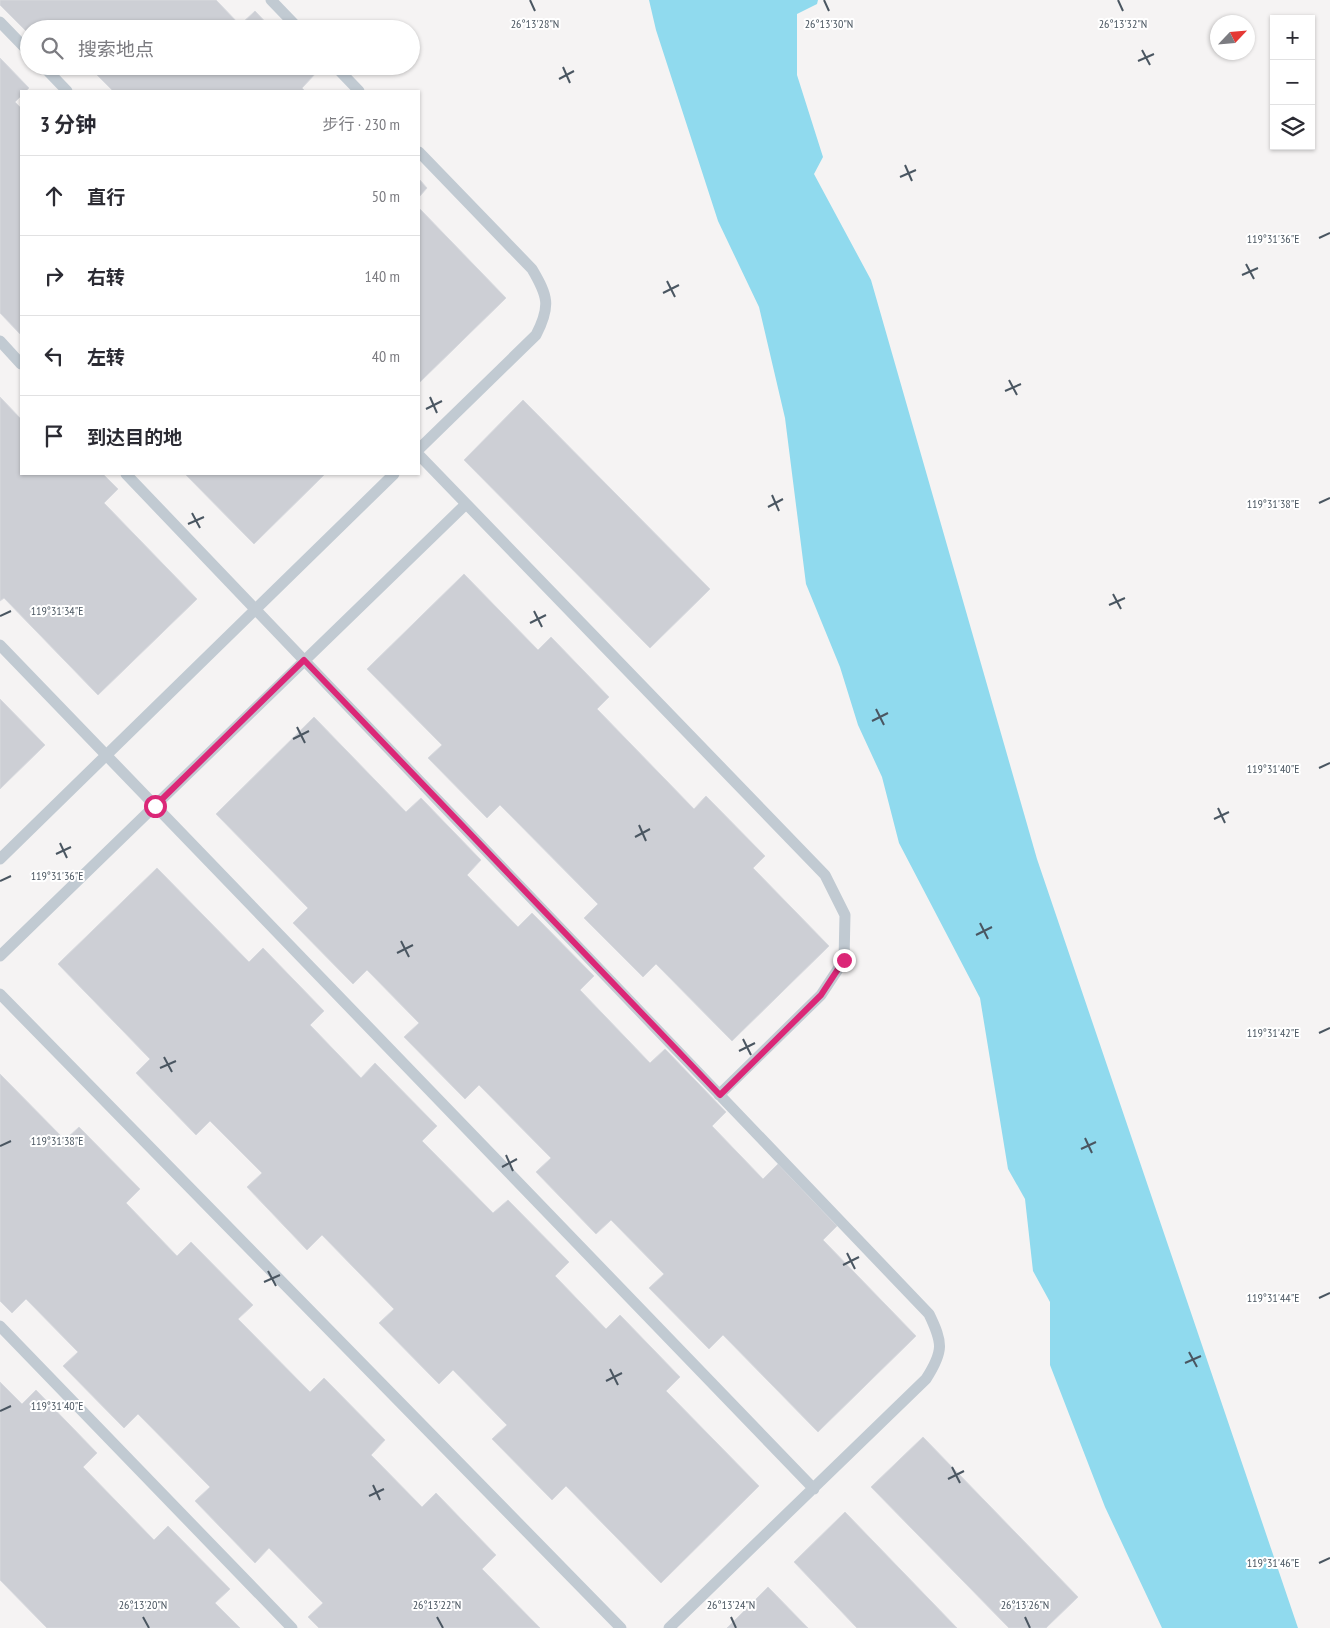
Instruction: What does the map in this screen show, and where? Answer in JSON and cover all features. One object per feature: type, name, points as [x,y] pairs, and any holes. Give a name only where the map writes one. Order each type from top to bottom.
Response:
[{"type":"lane","points":[[271,0],[290,20]]},
{"type":"lane","points":[[0,22],[20,43]]},
{"type":"lane","points":[[52,75],[66,90]]},
{"type":"lane","points":[[344,75],[359,90]]},
{"type":"lane","points":[[420,153],[532,269],[546,292],[546,315],[536,335],[420,448]]},
{"type":"lane","points":[[0,341],[20,363]]},
{"type":"lane","points":[[420,456],[825,875],[845,915],[844,960],[821,995],[720,1095]]},
{"type":"lane","points":[[127,475],[929,1314],[940,1336],[938,1360],[926,1379],[669,1628]]},
{"type":"lane","points":[[0,859],[393,475]]},
{"type":"lane","points":[[0,956],[466,504]]},
{"type":"lane","points":[[0,645],[814,1489]]},
{"type":"lane","points":[[0,994],[621,1628]]},
{"type":"lane","points":[[0,1326],[292,1628]]},
{"type":"water","points":[[649,0],[818,0],[817,4],[797,14],[797,75],[823,157],[814,174],[871,280],[1037,859],[1298,1628],[1162,1628],[1105,1507],[1050,1365],[1050,1302],[1033,1271],[1025,1199],[1008,1169],[980,998],[899,843],[882,777],[858,725],[840,667],[806,584],[785,418],[759,307],[718,221],[656,30]]},
{"type":"building","points":[[0,0],[216,0],[235,20],[20,20],[20,25],[0,5]]},
{"type":"building","points":[[255,11],[264,20],[245,20]]},
{"type":"building","points":[[0,58],[29,88],[27,90],[20,90],[20,97],[15,102],[20,107],[20,334],[0,313]]},
{"type":"building","points":[[97,75],[314,75],[302,88],[304,90],[112,90]]},
{"type":"building","points":[[420,180],[427,188],[420,196]]},
{"type":"building","points":[[420,209],[506,298],[420,382]]},
{"type":"building","points":[[0,397],[20,418],[20,475],[104,475],[118,489],[104,503],[197,599],[98,695],[4,598],[0,601]]},
{"type":"building","points":[[523,400],[710,589],[650,648],[464,460]]},
{"type":"building","points":[[186,475],[324,475],[254,544]]},
{"type":"building","points":[[464,574],[538,650],[551,637],[609,697],[597,709],[694,809],[706,796],[765,856],[753,868],[829,946],[732,1041],[656,964],[643,977],[584,918],[598,904],[500,805],[487,818],[428,758],[442,745],[367,669]]},
{"type":"building","points":[[0,699],[45,745],[0,789]]},
{"type":"building","points":[[314,717],[406,812],[421,798],[481,860],[467,875],[518,927],[532,913],[594,976],[580,990],[650,1063],[665,1049],[726,1112],[712,1126],[763,1179],[778,1164],[837,1226],[823,1240],[916,1336],[818,1432],[723,1335],[709,1349],[649,1288],[664,1274],[611,1220],[596,1234],[536,1172],[551,1158],[479,1085],[465,1099],[404,1037],[419,1023],[367,970],[353,984],[293,923],[308,908],[216,814]]},
{"type":"building","points":[[157,868],[249,962],[263,948],[324,1011],[310,1025],[361,1078],[375,1063],[437,1126],[422,1141],[493,1213],[508,1200],[569,1262],[555,1276],[606,1329],[620,1315],[680,1377],[666,1391],[759,1486],[661,1583],[566,1486],[552,1500],[492,1439],[507,1425],[453,1370],[439,1384],[379,1323],[394,1309],[322,1235],[307,1250],[247,1187],[262,1173],[210,1121],[196,1135],[136,1073],[150,1059],[58,964]]},
{"type":"building","points":[[0,1074],[65,1140],[79,1127],[140,1189],[126,1203],[177,1256],[191,1242],[253,1305],[238,1319],[310,1392],[324,1378],[385,1440],[371,1455],[422,1507],[436,1493],[496,1555],[482,1569],[540,1628],[319,1628],[308,1617],[323,1603],[269,1548],[255,1563],[195,1501],[210,1487],[138,1414],[124,1428],[63,1366],[78,1352],[26,1299],[12,1313],[0,1301]]},
{"type":"building","points":[[0,1382],[22,1404],[36,1390],[97,1453],[83,1467],[154,1540],[168,1526],[230,1589],[215,1603],[240,1628],[47,1628],[0,1580]]},
{"type":"building","points":[[923,1437],[1078,1597],[1046,1628],[1009,1628],[871,1487]]},
{"type":"building","points":[[845,1512],[957,1628],[857,1628],[794,1562]]},
{"type":"building","points":[[768,1587],[808,1628],[727,1628]]},
{"type":"route","points":[[155,806],[304,660],[720,1095],[821,995],[844,960]]}]
